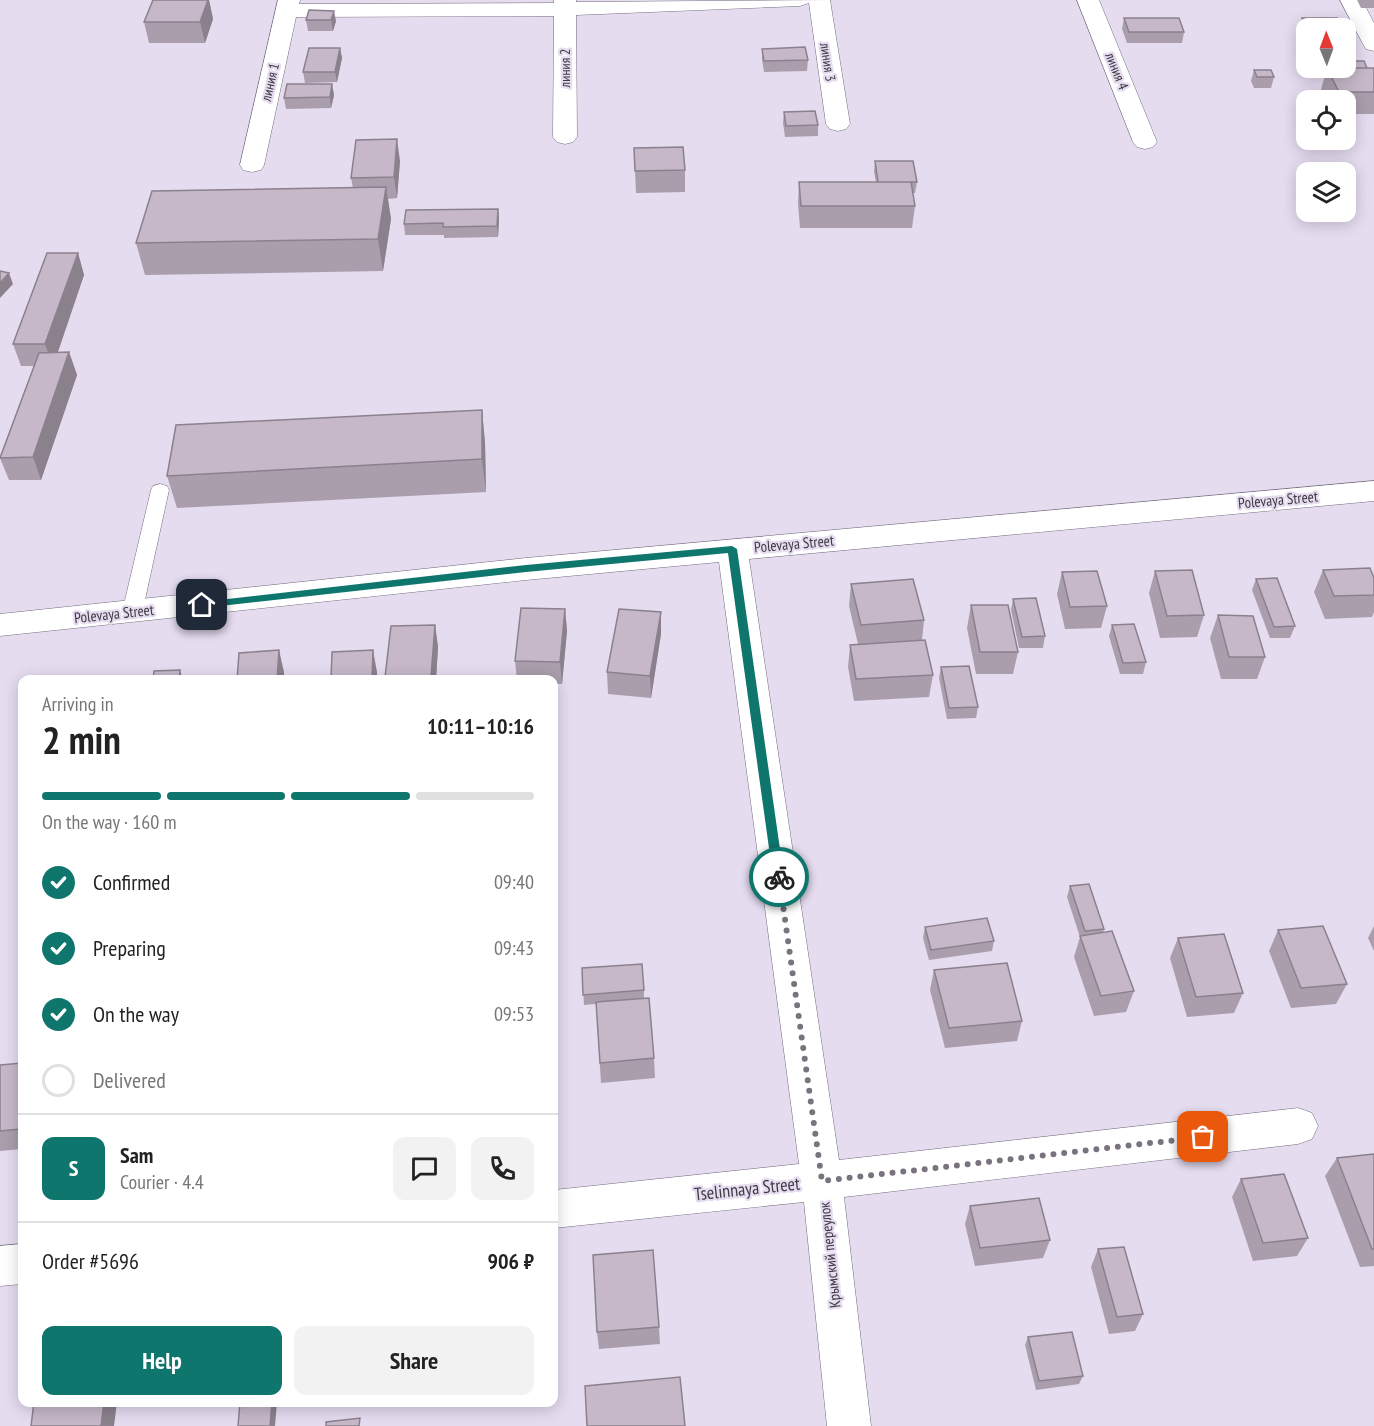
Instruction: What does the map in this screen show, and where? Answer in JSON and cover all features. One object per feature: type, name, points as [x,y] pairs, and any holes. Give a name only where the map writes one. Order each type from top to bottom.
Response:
[{"type":"street","points":[[287,6],[565,5],[800,0]]},
{"type":"street","name":"линия 3","points":[[819,0],[838,124]]},
{"type":"street","name":"линия 4","points":[[1088,0],[1145,142]]},
{"type":"street","points":[[1351,0],[1374,44]]},
{"type":"street","name":"линия 2","points":[[565,5],[565,137]]},
{"type":"street","name":"линия 1","points":[[252,165],[287,6]]},
{"type":"street","name":"Polevaya Street","points":[[0,625],[132,613],[526,569],[1374,491]]},
{"type":"street","name":"Крымский переулок","points":[[732,549],[822,1181],[849,1426]]},
{"type":"street","name":"Tselinnaya Street","points":[[558,1209],[822,1181],[1298,1126]]},
{"type":"street","points":[[0,1266],[18,1264]]},
{"type":"lane","points":[[132,613],[160,490]]},
{"type":"building","points":[[153,0],[208,0],[200,22],[144,22]]},
{"type":"building","points":[[309,10],[334,11],[331,20],[306,20]]},
{"type":"building","points":[[1124,18],[1179,18],[1184,32],[1129,32]]},
{"type":"building","points":[[805,47],[808,60],[764,61],[762,49]]},
{"type":"building","points":[[309,48],[340,48],[335,72],[303,72]]},
{"type":"building","points":[[1356,61],[1364,61],[1367,68],[1356,68]]},
{"type":"building","points":[[1356,68],[1374,68],[1374,92],[1338,90],[1332,78],[1356,78]]},
{"type":"building","points":[[1254,70],[1271,70],[1274,77],[1257,77]]},
{"type":"building","points":[[287,84],[332,84],[330,97],[284,98]]},
{"type":"building","points":[[815,111],[818,125],[786,126],[784,112]]},
{"type":"building","points":[[397,139],[394,177],[351,178],[356,140]]},
{"type":"building","points":[[683,147],[685,170],[635,171],[634,148]]},
{"type":"building","points":[[875,161],[913,161],[917,182],[878,182]]},
{"type":"building","points":[[799,182],[911,182],[915,206],[801,206]]},
{"type":"building","points":[[386,187],[378,239],[136,243],[152,191]]},
{"type":"building","points":[[498,209],[497,226],[443,227],[443,223],[404,224],[406,210]]},
{"type":"building","points":[[47,253],[78,253],[45,344],[13,344]]},
{"type":"building","points":[[0,271],[9,273],[0,283]]},
{"type":"building","points":[[69,352],[33,457],[0,458],[39,353]]},
{"type":"building","points":[[482,410],[482,459],[167,476],[176,425]]},
{"type":"building","points":[[1370,568],[1374,578],[1374,595],[1334,596],[1323,570]]},
{"type":"building","points":[[1192,570],[1204,615],[1167,616],[1155,571]]},
{"type":"building","points":[[1097,571],[1107,606],[1070,607],[1062,572]]},
{"type":"building","points":[[1277,578],[1295,626],[1274,627],[1256,579]]},
{"type":"building","points":[[913,579],[924,620],[861,625],[851,584]]},
{"type":"building","points":[[1036,598],[1045,636],[1022,637],[1013,599]]},
{"type":"building","points":[[971,605],[1008,605],[1018,652],[980,652]]},
{"type":"building","points":[[521,608],[565,609],[560,662],[515,661]]},
{"type":"building","points":[[619,609],[661,612],[650,676],[607,672]]},
{"type":"building","points":[[1218,615],[1253,616],[1265,657],[1229,657]]},
{"type":"building","points":[[1134,624],[1146,662],[1123,663],[1112,625]]},
{"type":"building","points":[[435,625],[431,675],[385,675],[391,626]]},
{"type":"building","points":[[925,640],[933,675],[856,679],[850,645]]},
{"type":"building","points":[[279,650],[277,675],[237,675],[239,653]]},
{"type":"building","points":[[373,650],[372,675],[331,675],[332,652]]},
{"type":"building","points":[[969,666],[978,707],[949,708],[941,667]]},
{"type":"building","points":[[180,670],[180,675],[154,675],[154,671]]},
{"type":"building","points":[[1089,884],[1104,929],[1085,931],[1070,886]]},
{"type":"building","points":[[987,918],[994,941],[931,950],[925,927]]},
{"type":"building","points":[[1323,926],[1347,984],[1301,988],[1278,930]]},
{"type":"building","points":[[1112,931],[1134,991],[1101,996],[1080,936]]},
{"type":"building","points":[[1224,934],[1243,993],[1196,997],[1178,938]]},
{"type":"building","points":[[1007,963],[1022,1021],[949,1028],[934,970]]},
{"type":"building","points":[[642,964],[644,990],[583,995],[582,968]]},
{"type":"building","points":[[649,998],[654,1058],[600,1063],[596,1002]]},
{"type":"building","points":[[18,1063],[18,1129],[0,1131],[0,1065]]},
{"type":"building","points":[[1374,1154],[1374,1249],[1372,1249],[1337,1158]]},
{"type":"building","points":[[1284,1174],[1308,1238],[1263,1243],[1241,1179]]},
{"type":"building","points":[[1039,1198],[1050,1240],[980,1248],[970,1206]]},
{"type":"building","points":[[1124,1247],[1143,1314],[1117,1317],[1098,1249]]},
{"type":"building","points":[[653,1250],[659,1327],[597,1332],[593,1255]]},
{"type":"building","points":[[1072,1332],[1083,1376],[1039,1381],[1028,1337]]},
{"type":"building","points":[[680,1377],[685,1426],[587,1426],[585,1386]]},
{"type":"building","points":[[33,1407],[103,1407],[101,1426],[31,1426]]},
{"type":"building","points":[[240,1407],[272,1407],[270,1426],[238,1426]]},
{"type":"building","points":[[360,1418],[359,1426],[326,1426],[326,1422]]},
{"type":"way so far","points":[[779,877],[822,1181],[1203,1137]]},
{"type":"route","points":[[202,605],[732,549],[779,877]]}]
